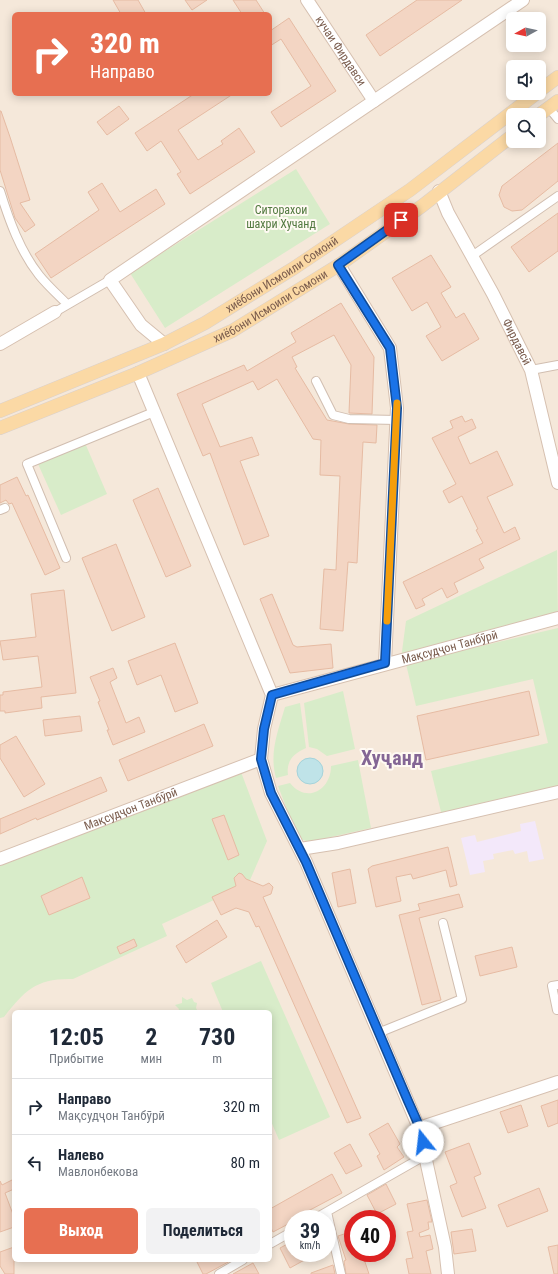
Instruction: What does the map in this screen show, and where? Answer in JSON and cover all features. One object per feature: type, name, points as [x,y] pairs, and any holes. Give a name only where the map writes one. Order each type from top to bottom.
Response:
[{"type":"main road","name":"хиёбони Исмоили Сомонӣ","points":[[546,86],[558,77]]},
{"type":"main road","name":"хиёбони Исмоили Сомонӣ","points":[[0,410],[164,344],[205,323],[288,272],[380,208],[410,190],[528,100]]},
{"type":"main road","name":"хиёбони Исмоили Сомони","points":[[0,428],[138,373],[232,330],[338,265],[506,140]]},
{"type":"main road","points":[[380,208],[390,214],[392,220],[391,227]]},
{"type":"street","name":"кучаи Фирдавси","points":[[307,0],[374,102]]},
{"type":"street","points":[[0,344],[110,280],[523,0]]},
{"type":"street","points":[[549,108],[558,119]]},
{"type":"street","points":[[0,191],[20,244],[39,275],[67,304]]},
{"type":"street","name":"Фирдавсӣ","points":[[439,191],[448,213],[493,294],[531,370],[558,483]]},
{"type":"street","points":[[472,256],[558,196]]},
{"type":"street","points":[[338,265],[390,348],[397,420],[385,663]]},
{"type":"street","points":[[110,280],[141,325],[164,344]]},
{"type":"street","points":[[531,370],[558,366]]},
{"type":"street","points":[[138,373],[272,695],[264,729],[261,759],[271,793],[284,822],[300,849],[420,1128],[445,1247],[448,1274]]},
{"type":"street","points":[[316,381],[333,415],[349,419],[397,420]]},
{"type":"street","points":[[66,558],[27,464],[154,412]]},
{"type":"street","name":"Мақсудҷон Танбӯрӣ","points":[[272,695],[385,663],[558,618]]},
{"type":"street","name":"Мақсудҷон Танбӯрӣ","points":[[0,859],[261,759]]},
{"type":"street","points":[[300,849],[338,843],[558,792]]},
{"type":"street","points":[[378,1033],[462,999],[443,923]]},
{"type":"street","points":[[557,1010],[552,986],[558,985]]},
{"type":"street","points":[[420,1128],[558,1082]]},
{"type":"street","points":[[330,1210],[426,1155]]},
{"type":"street","points":[[272,1243],[284,1236]]},
{"type":"street","points":[[336,1252],[341,1274]]},
{"type":"street","points":[[219,1274],[240,1262]]},
{"type":"shaded area","points":[[0,0],[558,0],[558,1274],[0,1274]]},
{"type":"shaded area","points":[[535,821],[544,859],[529,862],[527,851],[515,854],[513,850],[493,854],[494,859],[483,861],[485,872],[470,875],[461,838],[475,835],[477,842],[521,831],[520,824]]},
{"type":"green space","name":"Ситорахои шахри Хучанд","points":[[296,169],[330,224],[165,328],[130,273]]},
{"type":"green space","points":[[85,443],[107,494],[61,515],[38,464]]},
{"type":"green space","points":[[557,550],[558,620],[401,659],[406,621]]},
{"type":"green space","points":[[558,628],[558,788],[442,816],[431,771],[548,743],[533,679],[416,706],[406,664]]},
{"type":"green space","points":[[343,691],[355,749],[327,756],[317,749],[309,747],[304,703]]},
{"type":"green space","points":[[300,703],[306,748],[298,752],[292,758],[288,766],[288,775],[276,778],[273,760],[275,742],[285,707]]},
{"type":"green space","points":[[358,760],[371,828],[309,842],[298,838],[278,786],[290,783],[304,793],[317,791],[327,782],[331,766]]},
{"type":"green space","points":[[241,772],[267,841],[250,880],[213,897],[214,900],[162,924],[167,936],[73,979],[61,979],[41,983],[26,993],[4,1017],[0,1018],[0,866]]},
{"type":"green space","points":[[261,961],[330,1117],[279,1140],[272,1124],[272,1010],[222,1010],[211,983]]},
{"type":"green space","points":[[182,997],[187,1000],[192,998],[194,1002],[197,1003],[197,1010],[179,1010],[175,1005],[182,1003]]},
{"type":"water","points":[[310,758],[319,762],[323,771],[319,780],[310,784],[301,780],[297,771],[301,762]]},
{"type":"building","points":[[113,0],[138,0],[145,12],[120,12]]},
{"type":"building","points":[[185,0],[207,0],[192,10]]},
{"type":"building","points":[[233,0],[256,0],[264,12],[241,12]]},
{"type":"building","points":[[417,0],[462,0],[380,56],[366,35]]},
{"type":"building","points":[[289,18],[336,91],[281,127],[271,112],[311,86],[281,39],[272,45],[272,30]]},
{"type":"building","points":[[191,96],[230,96],[178,130],[198,160],[223,144],[221,141],[239,128],[255,152],[190,194],[177,174],[181,172],[161,141],[147,151],[135,133]]},
{"type":"building","points":[[119,106],[129,119],[107,135],[97,122]]},
{"type":"building","points":[[0,111],[30,200],[20,203],[35,225],[25,232],[15,218],[0,170]]},
{"type":"building","points":[[558,143],[558,181],[522,210],[512,211],[504,207],[499,195],[502,186]]},
{"type":"building","points":[[102,183],[120,212],[156,189],[165,204],[51,278],[35,254],[99,210],[88,192]]},
{"type":"building","points":[[558,213],[558,251],[529,272],[511,247]]},
{"type":"building","points":[[431,255],[451,287],[441,293],[456,318],[464,313],[479,339],[442,361],[426,336],[441,327],[427,302],[412,311],[392,278]]},
{"type":"building","points":[[341,303],[374,357],[372,414],[349,413],[351,365],[334,335],[292,357],[297,367],[295,368],[327,420],[349,424],[377,425],[376,443],[363,442],[357,563],[348,562],[343,631],[320,629],[324,569],[336,570],[340,476],[320,475],[321,440],[313,439],[277,379],[258,390],[253,381],[202,404],[220,447],[252,437],[259,455],[240,461],[269,536],[244,545],[210,453],[203,456],[177,394],[244,365],[247,371],[296,342],[291,333]]},
{"type":"building","points":[[462,416],[465,422],[472,419],[476,428],[458,437],[470,464],[497,451],[513,485],[487,497],[504,533],[515,527],[520,539],[479,559],[484,568],[454,583],[458,592],[447,598],[442,588],[422,599],[425,605],[416,609],[403,582],[483,543],[462,496],[449,503],[443,491],[456,484],[432,438],[453,428],[450,421]]},
{"type":"building","points":[[17,477],[26,496],[28,495],[60,568],[45,575],[12,503],[9,504],[6,500],[0,503],[0,485]]},
{"type":"building","points":[[158,488],[191,566],[166,577],[133,500]]},
{"type":"building","points":[[116,544],[145,617],[112,631],[82,558]]},
{"type":"building","points":[[64,590],[76,693],[41,697],[42,708],[5,713],[5,711],[0,711],[0,695],[3,695],[3,692],[42,687],[38,656],[3,660],[0,641],[36,637],[31,594]]},
{"type":"building","points":[[272,594],[293,645],[297,647],[331,644],[333,668],[290,673],[260,599]]},
{"type":"building","points":[[175,643],[198,703],[175,712],[161,675],[137,685],[128,661]]},
{"type":"building","points":[[113,668],[117,678],[110,682],[126,723],[139,717],[145,732],[113,745],[98,702],[100,701],[90,677]]},
{"type":"building","points":[[529,691],[539,735],[426,760],[417,716]]},
{"type":"building","points":[[80,716],[82,731],[45,736],[43,720]]},
{"type":"building","points":[[204,724],[213,746],[128,781],[119,760]]},
{"type":"building","points":[[16,736],[45,784],[24,797],[0,758],[0,745]]},
{"type":"building","points":[[101,777],[107,791],[37,820],[36,818],[0,834],[0,819]]},
{"type":"building","points":[[224,815],[239,855],[228,860],[212,819]]},
{"type":"building","points":[[448,847],[457,885],[450,887],[446,870],[413,879],[411,874],[396,877],[401,901],[376,907],[368,869],[372,866]]},
{"type":"building","points":[[350,869],[356,903],[338,907],[332,873]]},
{"type":"building","points":[[239,873],[246,879],[263,886],[269,883],[273,887],[271,894],[263,897],[361,1118],[347,1123],[259,926],[256,927],[249,912],[236,908],[221,915],[212,897],[236,886],[234,878]]},
{"type":"building","points":[[82,877],[90,898],[49,915],[41,896]]},
{"type":"building","points":[[459,894],[463,907],[419,918],[441,1000],[422,1005],[399,915],[420,910],[418,904]]},
{"type":"building","points":[[217,920],[227,937],[186,963],[176,946]]},
{"type":"building","points":[[134,939],[137,946],[120,954],[117,947]]},
{"type":"building","points":[[512,947],[517,967],[480,976],[475,956]]},
{"type":"building","points":[[558,1100],[558,1123],[548,1127],[541,1106]]},
{"type":"building","points":[[521,1105],[528,1126],[508,1133],[500,1112]]},
{"type":"building","points":[[388,1123],[400,1144],[397,1147],[404,1157],[384,1170],[377,1156],[380,1154],[369,1134]]},
{"type":"building","points":[[469,1143],[481,1174],[474,1177],[486,1208],[462,1217],[450,1186],[457,1183],[445,1152]]},
{"type":"building","points":[[350,1144],[362,1166],[346,1174],[334,1153]]},
{"type":"building","points":[[332,1174],[342,1193],[310,1210],[284,1210],[284,1226],[273,1232],[272,1208]]},
{"type":"building","points":[[12,1180],[12,1190],[5,1193],[12,1212],[12,1228],[0,1232],[0,1181],[2,1185]]},
{"type":"building","points":[[386,1184],[396,1204],[385,1210],[375,1210],[367,1195]]},
{"type":"building","points":[[539,1188],[548,1211],[507,1227],[498,1205]]},
{"type":"building","points":[[427,1200],[432,1222],[428,1222],[429,1229],[419,1233],[420,1237],[430,1235],[433,1249],[426,1251],[431,1274],[409,1274],[406,1259],[413,1258],[407,1232],[413,1231],[407,1204]]},
{"type":"building","points":[[472,1229],[476,1251],[454,1254],[451,1232]]},
{"type":"building","points":[[344,1234],[344,1254],[338,1236]]},
{"type":"building","points":[[558,1245],[558,1274],[554,1274],[548,1247]]},
{"type":"building","points":[[284,1246],[284,1256],[280,1248]]},
{"type":"building","points":[[12,1248],[14,1274],[5,1274],[0,1266],[0,1252]]},
{"type":"building","points":[[197,1262],[228,1262],[206,1274],[203,1274]]},
{"type":"building","points":[[287,1262],[301,1262],[290,1268]]},
{"type":"building","points":[[344,1262],[365,1262],[369,1274],[346,1274]]},
{"type":"building","points":[[253,1263],[259,1274],[233,1274]]},
{"type":"building","points":[[333,1265],[335,1274],[311,1274],[311,1273]]},
{"type":"slow traffic","points":[[387,621],[397,403]]},
{"type":"district","name":"Хуҷанд","points":[[392,758]]},
{"type":"route","points":[[401,220],[338,265],[349,280],[390,348],[397,408],[385,663],[272,695],[264,729],[261,759],[271,793],[284,822],[306,862],[420,1128],[423,1142]]}]
